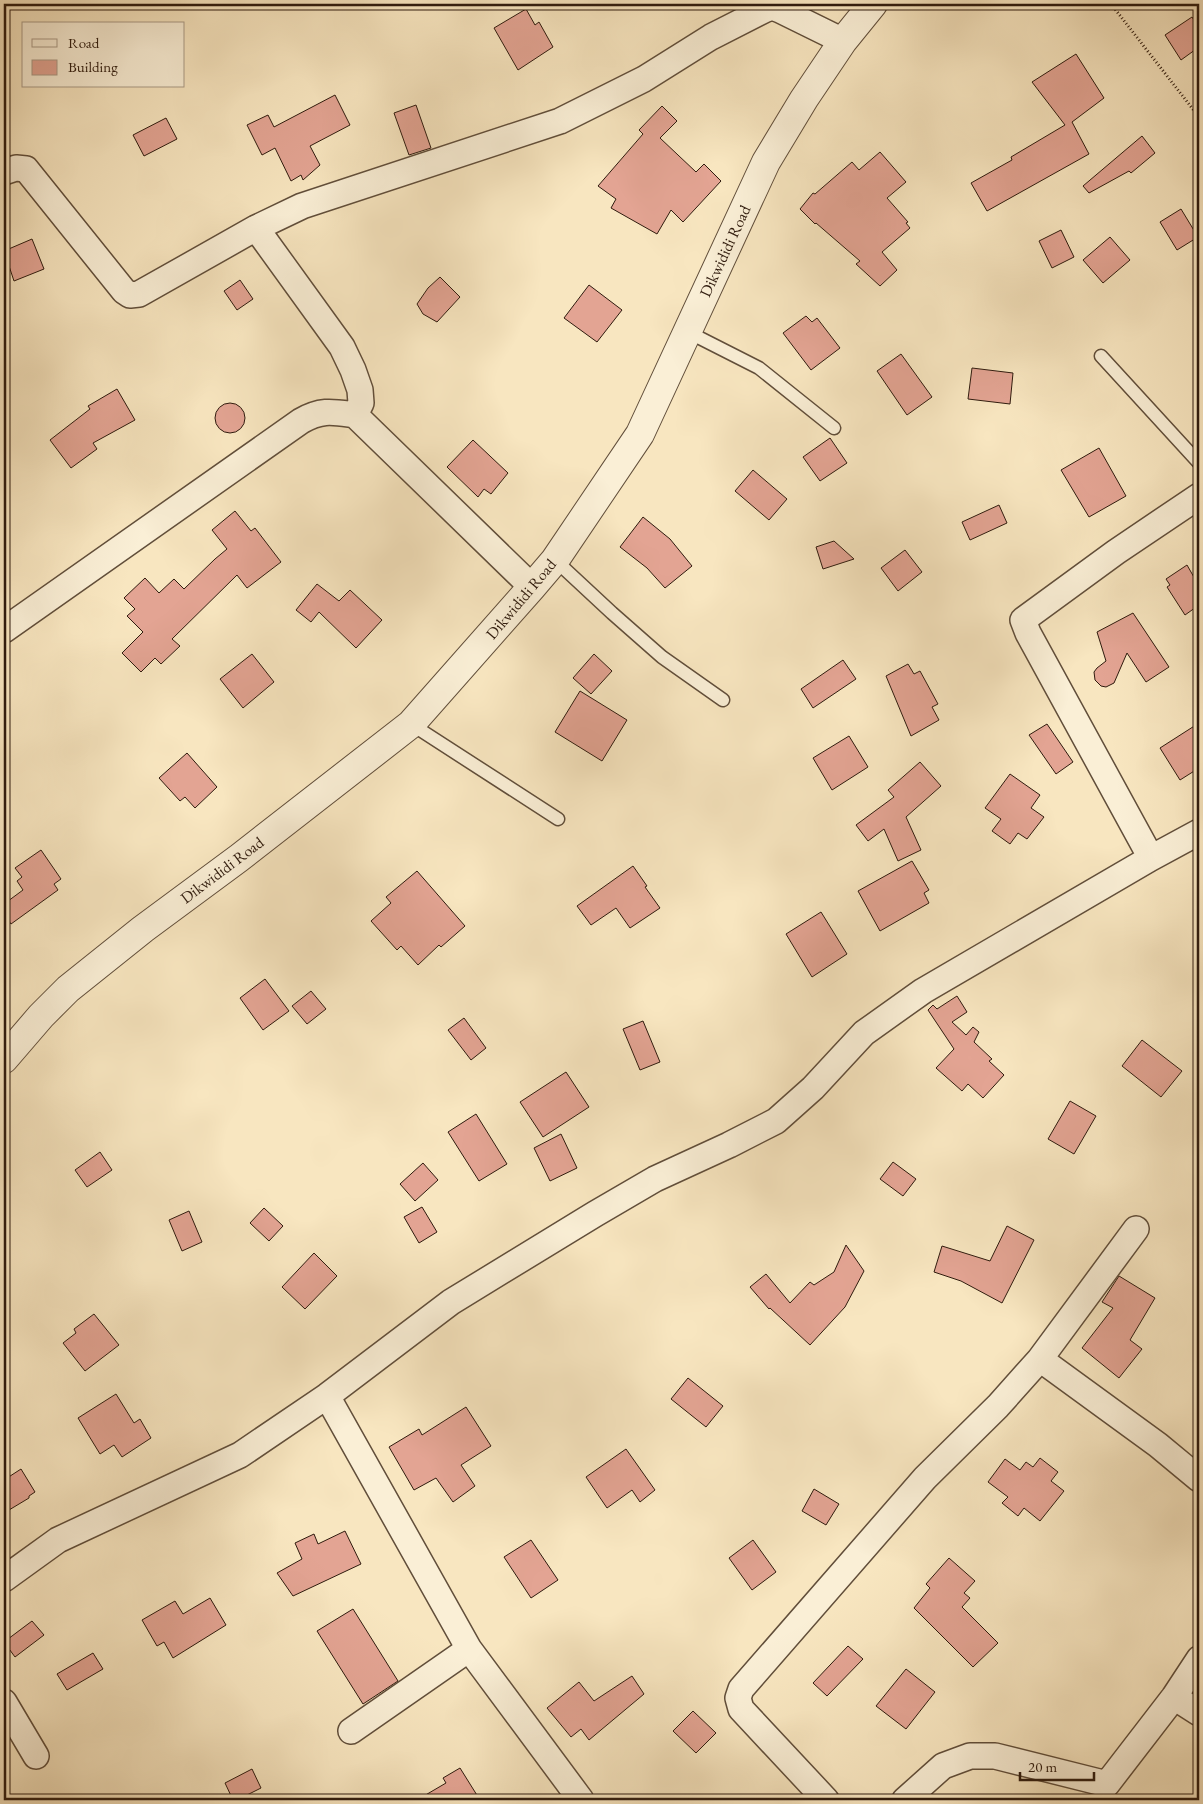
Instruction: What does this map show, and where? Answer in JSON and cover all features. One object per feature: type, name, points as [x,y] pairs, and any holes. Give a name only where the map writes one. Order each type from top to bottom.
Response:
[{"type":"street","name":"Dikwididi Road","points":[[4,1059],[41,1016],[68,989],[143,929],[239,858],[411,724],[555,560],[640,434],[766,162],[804,99],[843,41],[874,4]]},
{"type":"street","points":[[4,172],[16,168],[26,169],[124,292],[130,295],[139,294],[256,228],[302,206],[560,121],[644,79],[711,37],[772,7],[843,41]]},
{"type":"street","points":[[256,228],[342,347],[360,390],[360,403],[355,415]]},
{"type":"street","points":[[4,630],[301,421],[312,415],[325,412],[355,415],[532,587]]},
{"type":"street","points":[[1151,858],[1028,633],[1023,620],[1116,552],[1199,496]]},
{"type":"street","points":[[4,1579],[58,1540],[240,1455],[327,1396],[451,1302],[594,1214],[655,1179],[729,1145],[776,1120],[813,1088],[864,1033],[916,996],[1151,858],[1195,841]]},
{"type":"street","points":[[826,1800],[741,1709],[738,1698],[741,1690],[926,1478],[998,1406],[1040,1360],[1136,1230]]},
{"type":"street","points":[[1040,1360],[1158,1445],[1199,1479]]},
{"type":"street","points":[[327,1396],[469,1649],[581,1800]]},
{"type":"street","points":[[351,1731],[469,1649]]},
{"type":"street","points":[[905,1800],[943,1766],[970,1756],[995,1756],[1102,1792],[1174,1697],[1199,1659]]},
{"type":"street","points":[[1174,1697],[1199,1712]]},
{"type":"street","points":[[4,1702],[36,1756]]},
{"type":"lane","points":[[688,332],[760,368],[834,428]]},
{"type":"lane","points":[[1100,356],[1199,462]]},
{"type":"lane","points":[[555,560],[612,614],[662,657],[723,700]]},
{"type":"lane","points":[[411,724],[558,819]]},
{"type":"path","points":[[1110,4],[1199,117]]},
{"type":"building","points":[[526,9],[535,25],[539,22],[553,47],[518,70],[494,28]]},
{"type":"building","points":[[1192,17],[1199,28],[1199,47],[1181,60],[1165,35]]},
{"type":"building","points":[[1076,54],[1104,98],[1072,122],[1089,154],[987,211],[971,183],[1012,160],[1011,157],[1065,125],[1032,82]]},
{"type":"building","points":[[335,95],[350,125],[310,146],[320,165],[303,180],[301,175],[291,181],[275,148],[262,155],[247,125],[268,115],[274,127]]},
{"type":"building","points":[[416,105],[431,148],[409,155],[394,113]]},
{"type":"building","points":[[662,106],[677,121],[660,138],[696,172],[704,164],[721,181],[683,222],[671,210],[657,234],[611,208],[616,199],[598,186],[643,134],[639,130]]},
{"type":"building","points":[[166,118],[177,139],[144,156],[133,135]]},
{"type":"building","points":[[1142,136],[1155,153],[1131,173],[1129,171],[1089,193],[1083,186]]},
{"type":"building","points":[[880,152],[906,182],[887,198],[908,222],[906,223],[910,228],[882,252],[897,270],[880,286],[856,264],[860,261],[815,224],[800,209],[813,193],[815,194],[852,162],[859,170]]},
{"type":"building","points":[[1181,209],[1198,237],[1177,250],[1160,222]]},
{"type":"building","points":[[1061,230],[1074,257],[1052,268],[1039,241]]},
{"type":"building","points":[[1110,237],[1130,260],[1103,283],[1083,260]]},
{"type":"building","points":[[32,239],[44,269],[14,281],[4,251]]},
{"type":"building","points":[[440,277],[460,297],[437,322],[423,314],[417,304],[428,288]]},
{"type":"building","points":[[240,280],[253,299],[237,310],[224,291]]},
{"type":"building","points":[[589,285],[622,310],[597,342],[564,318]]},
{"type":"building","points":[[806,316],[812,322],[817,318],[840,348],[811,370],[783,333]]},
{"type":"building","points":[[901,354],[932,397],[907,415],[877,371]]},
{"type":"building","points":[[972,368],[1013,373],[1010,404],[968,399]]},
{"type":"building","points":[[117,389],[135,420],[93,443],[97,449],[71,468],[50,440],[90,409],[88,406]]},
{"type":"building","points":[[230,403],[241,407],[245,418],[241,429],[230,433],[219,429],[215,418],[219,407]]},
{"type":"building","points":[[830,438],[847,463],[820,481],[803,457]]},
{"type":"building","points":[[473,440],[508,473],[491,494],[484,489],[478,497],[447,467]]},
{"type":"building","points":[[1099,448],[1126,496],[1089,517],[1061,470]]},
{"type":"building","points":[[753,470],[787,499],[769,520],[735,491]]},
{"type":"building","points":[[999,505],[1007,523],[970,540],[962,522]]},
{"type":"building","points":[[235,511],[251,531],[255,528],[281,562],[247,588],[237,575],[172,639],[180,646],[161,664],[155,658],[141,672],[122,653],[143,632],[127,616],[135,609],[124,598],[145,578],[159,593],[174,579],[184,589],[227,549],[212,530]]},
{"type":"building","points":[[643,517],[670,539],[692,566],[665,588],[647,568],[620,547]]},
{"type":"building","points":[[834,541],[854,559],[823,569],[816,547]]},
{"type":"building","points":[[905,550],[922,572],[898,591],[881,568]]},
{"type":"building","points":[[1187,565],[1199,586],[1199,605],[1185,615],[1167,587],[1170,585],[1166,579]]},
{"type":"building","points":[[317,584],[339,601],[350,590],[382,620],[356,648],[319,612],[311,622],[296,610]]},
{"type":"building","points":[[1133,613],[1169,667],[1146,682],[1127,653],[1114,683],[1106,687],[1101,686],[1095,680],[1094,672],[1106,661],[1097,632]]},
{"type":"building","points":[[252,654],[274,682],[243,708],[220,679]]},
{"type":"building","points":[[594,654],[612,671],[591,694],[573,678]]},
{"type":"building","points":[[843,660],[856,679],[813,708],[801,689]]},
{"type":"building","points":[[908,664],[914,674],[920,671],[938,704],[932,707],[939,720],[911,736],[886,676]]},
{"type":"building","points":[[580,691],[627,720],[602,761],[555,732]]},
{"type":"building","points":[[1199,723],[1199,768],[1180,780],[1160,748]]},
{"type":"building","points":[[1047,724],[1073,762],[1056,774],[1029,735]]},
{"type":"building","points":[[849,736],[868,767],[832,790],[813,758]]},
{"type":"building","points":[[187,753],[217,787],[195,808],[185,797],[180,801],[159,778]]},
{"type":"building","points":[[920,762],[941,786],[906,817],[921,850],[898,861],[884,829],[868,841],[856,825],[894,797],[888,790]]},
{"type":"building","points":[[1010,774],[1040,795],[1031,808],[1044,817],[1027,839],[1018,833],[1010,844],[992,831],[1001,819],[985,808]]},
{"type":"building","points":[[41,850],[61,879],[54,884],[58,890],[11,924],[4,914],[4,904],[23,890],[17,881],[22,877],[15,868]]},
{"type":"building","points":[[912,861],[929,890],[924,893],[929,903],[880,931],[858,891]]},
{"type":"building","points":[[633,866],[660,908],[630,928],[616,908],[591,925],[577,906]]},
{"type":"building","points":[[417,871],[465,926],[441,947],[439,945],[418,965],[401,946],[397,950],[371,921],[391,903],[386,897]]},
{"type":"building","points":[[821,912],[847,954],[812,977],[786,934]]},
{"type":"building","points":[[265,979],[289,1011],[263,1030],[240,998]]},
{"type":"building","points":[[311,991],[326,1009],[307,1024],[292,1006]]},
{"type":"building","points":[[957,996],[967,1012],[952,1022],[966,1035],[973,1027],[979,1032],[974,1042],[992,1059],[989,1061],[1004,1075],[983,1098],[968,1084],[962,1091],[936,1068],[954,1049],[928,1010],[933,1005],[937,1009]]},
{"type":"building","points":[[464,1018],[486,1048],[471,1060],[448,1030]]},
{"type":"building","points":[[643,1021],[660,1062],[640,1070],[623,1029]]},
{"type":"building","points":[[1142,1040],[1182,1071],[1161,1097],[1122,1066]]},
{"type":"building","points":[[566,1072],[589,1107],[543,1137],[520,1102]]},
{"type":"building","points":[[1070,1101],[1096,1116],[1074,1154],[1048,1139]]},
{"type":"building","points":[[476,1114],[507,1164],[479,1181],[448,1132]]},
{"type":"building","points":[[561,1134],[577,1168],[550,1181],[534,1148]]},
{"type":"building","points":[[100,1152],[112,1170],[87,1187],[75,1170]]},
{"type":"building","points":[[893,1162],[916,1179],[903,1196],[880,1179]]},
{"type":"building","points":[[423,1163],[438,1180],[415,1201],[400,1184]]},
{"type":"building","points":[[422,1207],[437,1232],[419,1243],[404,1217]]},
{"type":"building","points":[[264,1208],[283,1226],[269,1241],[250,1223]]},
{"type":"building","points":[[189,1211],[202,1242],[182,1251],[169,1220]]},
{"type":"building","points":[[1007,1226],[1034,1240],[1002,1303],[961,1281],[934,1272],[942,1246],[990,1261]]},
{"type":"building","points":[[846,1245],[864,1271],[845,1307],[810,1345],[769,1309],[750,1287],[766,1274],[790,1303],[810,1282],[814,1285],[834,1272]]},
{"type":"building","points":[[314,1253],[337,1276],[305,1309],[282,1287]]},
{"type":"building","points":[[1119,1276],[1155,1298],[1130,1340],[1142,1349],[1119,1378],[1082,1348],[1113,1308],[1102,1302]]},
{"type":"building","points":[[94,1314],[119,1345],[85,1371],[63,1343],[76,1333],[74,1329]]},
{"type":"building","points":[[688,1378],[723,1406],[706,1427],[671,1399]]},
{"type":"building","points":[[116,1394],[134,1423],[140,1419],[151,1438],[122,1457],[114,1445],[100,1454],[78,1418]]},
{"type":"building","points":[[466,1407],[491,1446],[461,1465],[475,1486],[453,1502],[436,1478],[414,1490],[389,1447],[419,1429],[422,1435]]},
{"type":"building","points":[[626,1449],[655,1490],[640,1502],[632,1490],[607,1508],[586,1477]]},
{"type":"building","points":[[1040,1458],[1058,1472],[1051,1481],[1064,1491],[1040,1521],[1024,1508],[1018,1516],[1002,1503],[1008,1497],[988,1482],[1005,1459],[1020,1470],[1026,1462],[1033,1467]]},
{"type":"building","points":[[21,1469],[35,1492],[29,1498],[4,1513],[4,1480]]},
{"type":"building","points":[[814,1489],[839,1504],[826,1525],[802,1511]]},
{"type":"building","points":[[345,1531],[361,1564],[293,1596],[277,1573],[302,1559],[295,1543],[314,1534],[318,1544]]},
{"type":"building","points":[[531,1540],[558,1580],[531,1598],[504,1557]]},
{"type":"building","points":[[753,1540],[776,1572],[752,1590],[729,1558]]},
{"type":"building","points":[[949,1558],[975,1581],[964,1593],[970,1598],[962,1607],[998,1643],[973,1667],[914,1608],[930,1588],[926,1584]]},
{"type":"building","points":[[210,1598],[226,1625],[173,1658],[164,1642],[157,1646],[142,1620],[175,1601],[183,1614]]},
{"type":"building","points":[[353,1609],[398,1681],[363,1704],[317,1631]]},
{"type":"building","points":[[32,1621],[44,1635],[15,1657],[4,1642]]},
{"type":"building","points":[[848,1646],[863,1659],[827,1696],[813,1683]]},
{"type":"building","points":[[93,1653],[103,1669],[67,1690],[57,1674]]},
{"type":"building","points":[[906,1669],[935,1692],[906,1729],[876,1706]]},
{"type":"building","points":[[632,1676],[644,1694],[589,1740],[581,1729],[571,1737],[547,1708],[579,1682],[594,1701]]},
{"type":"building","points":[[693,1711],[716,1733],[696,1753],[673,1731]]},
{"type":"building","points":[[460,1768],[480,1800],[417,1800],[446,1783],[443,1778]]},
{"type":"building","points":[[252,1769],[261,1788],[237,1800],[233,1800],[225,1783]]}]
